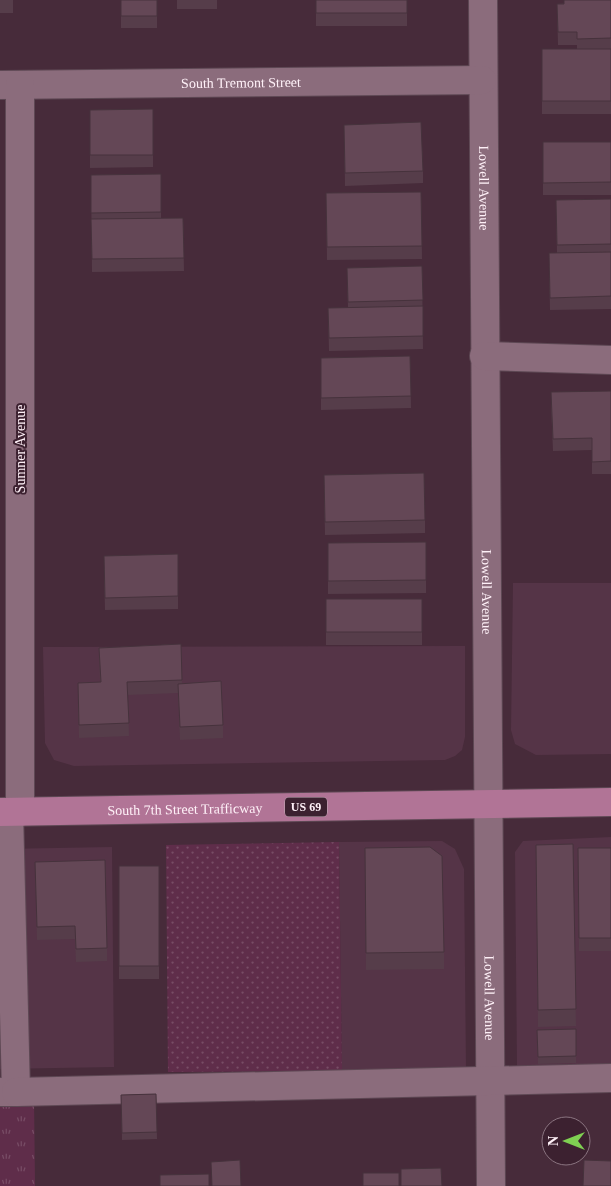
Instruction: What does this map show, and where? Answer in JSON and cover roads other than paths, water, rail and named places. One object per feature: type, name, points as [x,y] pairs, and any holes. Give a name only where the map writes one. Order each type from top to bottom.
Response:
[{"type":"main road","name":"South 7th Street Trafficway","points":[[10,812],[611,802]]},
{"type":"street","name":"Lowell Avenue","points":[[483,0],[490,1186]]},
{"type":"street","name":"South Tremont Street","points":[[10,86],[482,80]]},
{"type":"street","name":"Sumner Avenue","points":[[8,1092],[10,86]]},
{"type":"street","points":[[484,356],[611,360]]},
{"type":"street","points":[[8,1092],[611,1078]]}]
